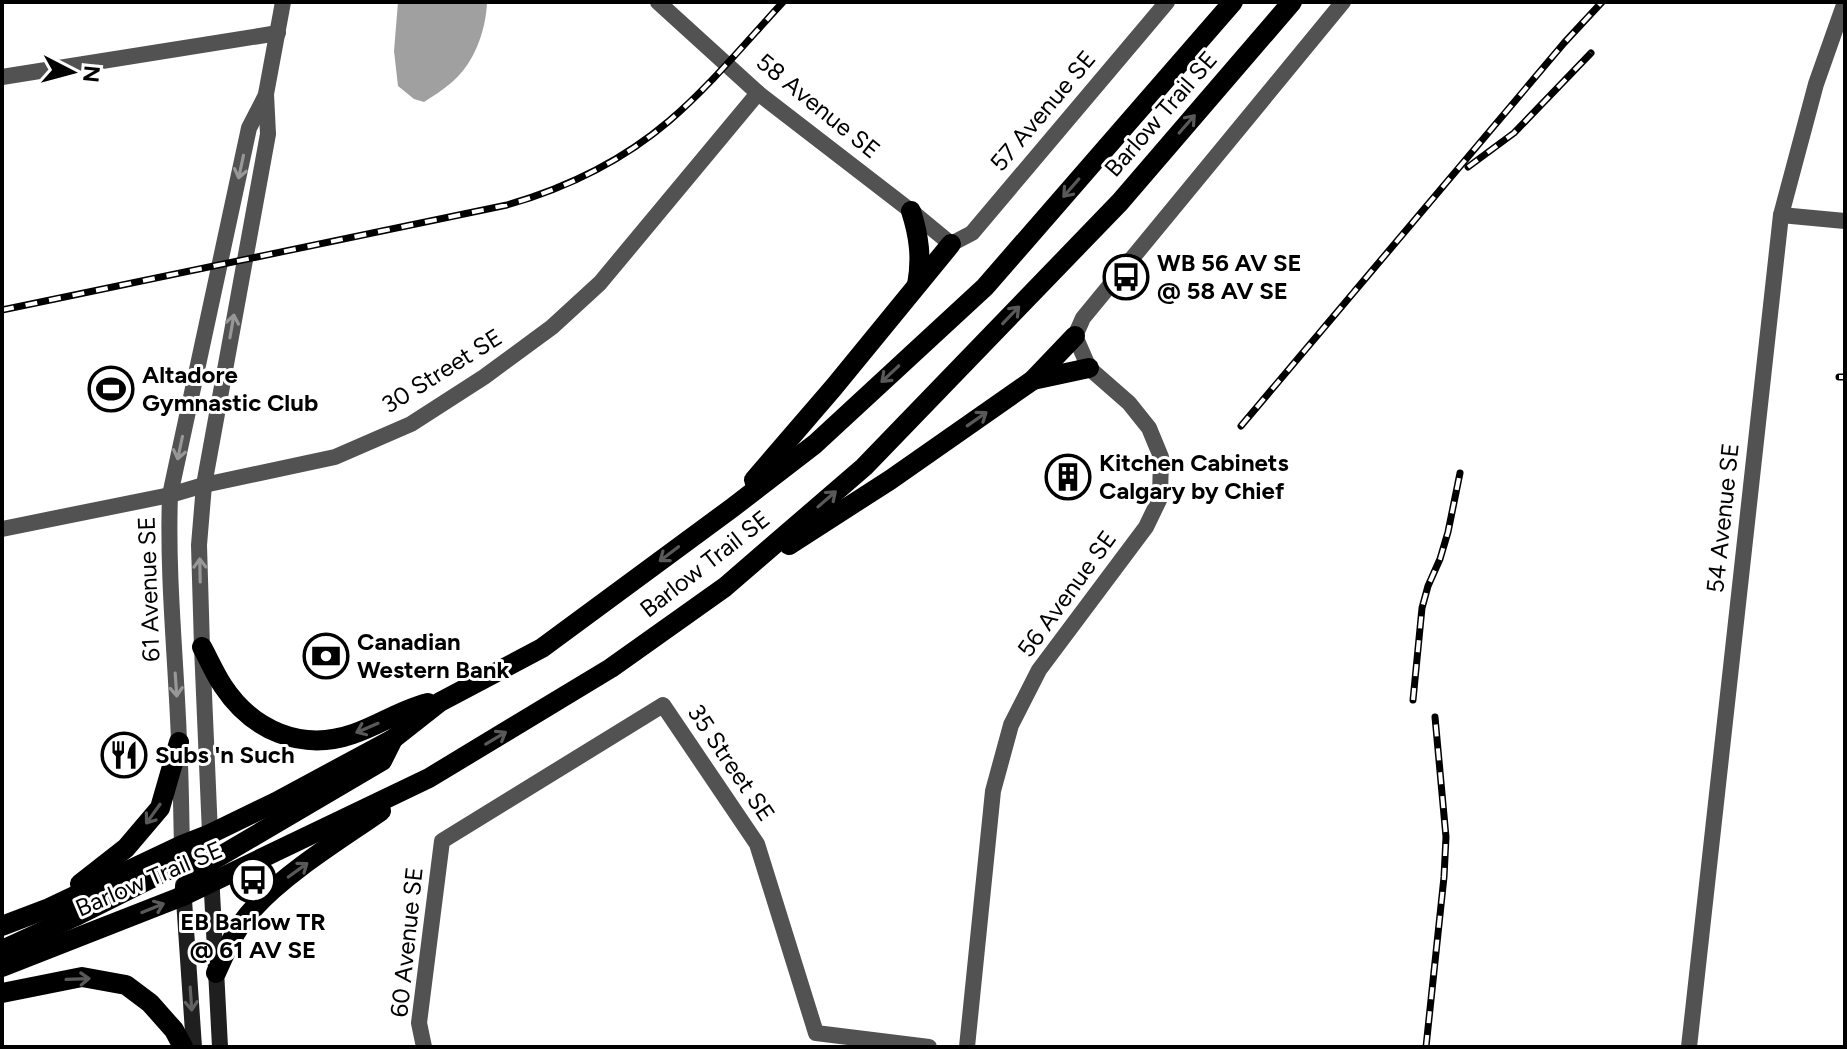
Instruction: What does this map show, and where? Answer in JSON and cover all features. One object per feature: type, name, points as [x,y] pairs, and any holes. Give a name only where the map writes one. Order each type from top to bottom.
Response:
[{"type":"main road","name":"Barlow Trail SE","points":[[2,926],[182,854],[210,834],[393,739],[440,702],[542,648],[732,508],[815,444],[985,287],[1233,2]]},
{"type":"main road","name":"Barlow Trail SE","points":[[2,967],[183,896],[211,872],[429,778],[611,668],[725,587],[864,467],[1120,202],[1292,2]]},
{"type":"main road","points":[[911,211],[919,234],[921,256],[917,285]]},
{"type":"main road","points":[[732,508],[951,244]]},
{"type":"main road","points":[[725,587],[890,480],[1033,380],[1075,336]]},
{"type":"main road","points":[[1033,380],[1089,368]]},
{"type":"main road","points":[[202,647],[223,686],[241,709],[262,726],[289,738],[323,741],[351,735],[423,704],[440,702]]},
{"type":"main road","points":[[211,872],[382,761],[393,739]]},
{"type":"main road","points":[[49,908],[126,848],[160,808],[179,742]]},
{"type":"main road","points":[[216,973],[231,941],[252,909],[285,880],[429,778]]},
{"type":"main road","points":[[2,950],[87,910],[182,854]]},
{"type":"main road","points":[[2,993],[82,977],[126,985],[150,1003],[174,1030],[183,1047]]},
{"type":"street","name":"61 Avenue SE","points":[[220,1047],[199,545],[204,485],[268,134],[266,94],[283,2]]},
{"type":"street","name":"58 Avenue SE","points":[[658,2],[758,93],[951,244]]},
{"type":"street","name":"57 Avenue SE","points":[[951,244],[972,233],[1167,2]]},
{"type":"street","points":[[1075,336],[1083,318],[1343,2]]},
{"type":"street","name":"54 Avenue SE","points":[[1689,1047],[1781,215],[1816,84],[1845,2]]},
{"type":"street","points":[[2,77],[278,33]]},
{"type":"street","name":"30 Street SE","points":[[2,529],[335,457],[411,424],[484,377],[552,327],[600,283],[758,93]]},
{"type":"street","name":"61 Avenue SE","points":[[194,1047],[183,896],[179,742],[169,591],[170,495],[249,128],[266,94]]},
{"type":"street","points":[[1781,215],[1845,221]]},
{"type":"street","name":"56 Avenue SE","points":[[967,1047],[993,791],[1011,725],[1039,670],[1146,527],[1160,498],[1161,457],[1149,428],[1129,403],[1089,368],[1075,336]]},
{"type":"street","name":"35 Street SE","points":[[442,841],[663,705],[757,844],[816,1033],[929,1047]]},
{"type":"street","name":"60 Avenue SE","points":[[424,1047],[419,1023],[442,841]]},
{"type":"shaded area","points":[[398,2],[487,2],[481,35],[472,57],[451,83],[424,102],[414,99],[398,86],[394,51]]},
{"type":"railway","points":[[2,310],[507,205],[550,190],[592,172],[651,136],[713,79],[783,2]]},
{"type":"railway","points":[[1241,426],[1602,2]]},
{"type":"railway","points":[[1468,167],[1514,133],[1591,53]]},
{"type":"railway","points":[[1839,377],[1845,377]]},
{"type":"railway","points":[[1413,700],[1422,608],[1448,532],[1460,473]]},
{"type":"railway","points":[[1426,1047],[1446,837],[1435,717]]},
{"type":"place","name":"WB 56 AV SE @ 58 AV SE","points":[[1126,277]]},
{"type":"place","name":"Altadore Gymnastic Club","points":[[111,389]]},
{"type":"place","name":"Kitchen Cabinets Calgary by Chief","points":[[1068,477]]},
{"type":"place","name":"Canadian Western Bank","points":[[326,656]]},
{"type":"place","name":"Subs 'n Such","points":[[124,755]]},
{"type":"place","name":"EB Barlow TR @ 61 AV SE","points":[[253,880]]}]
